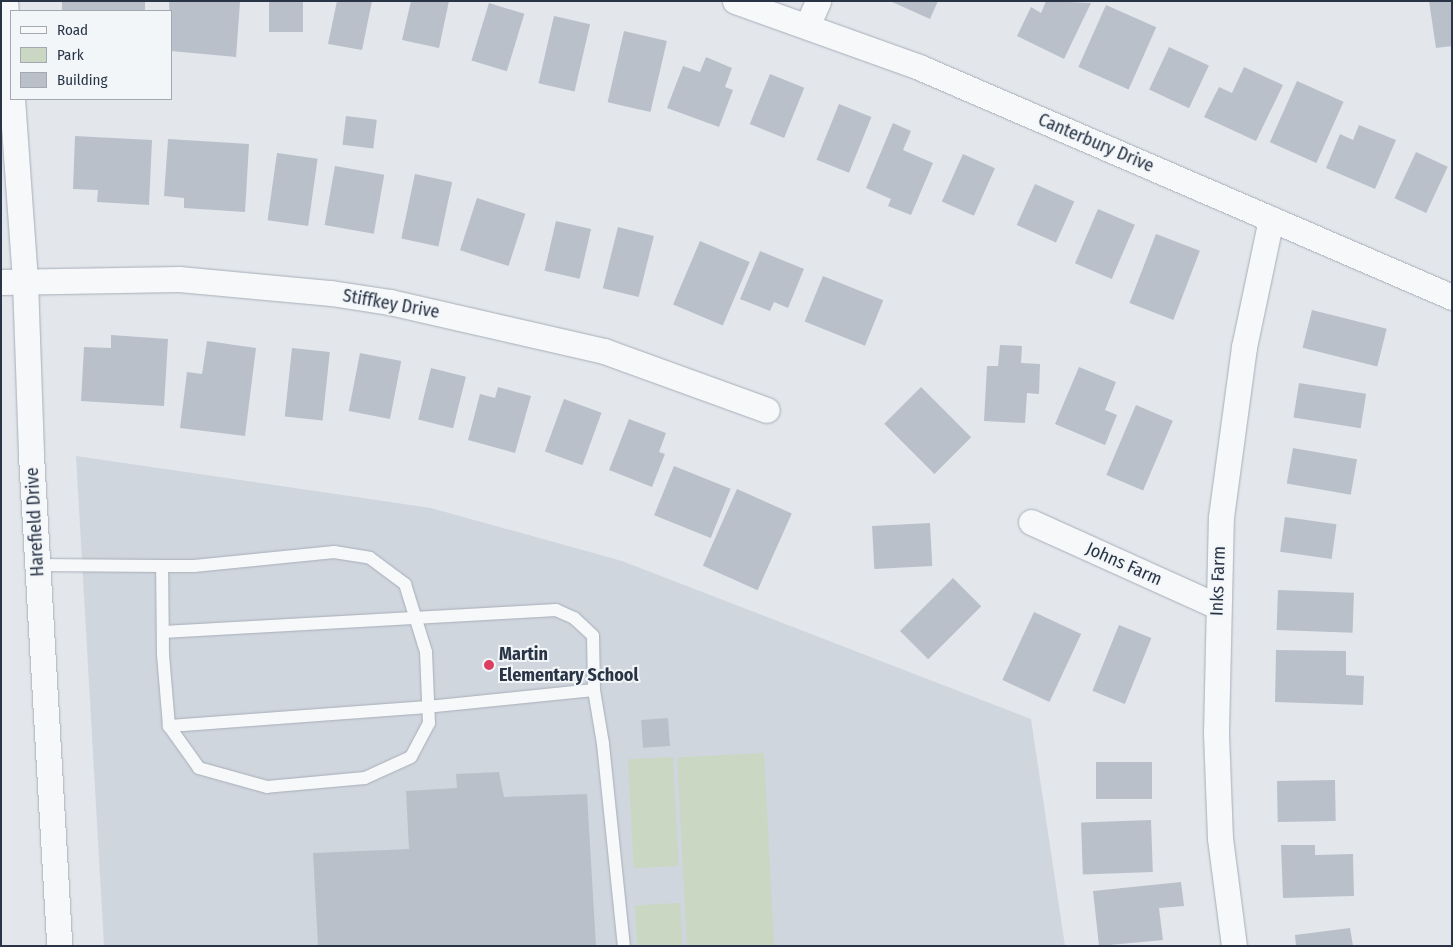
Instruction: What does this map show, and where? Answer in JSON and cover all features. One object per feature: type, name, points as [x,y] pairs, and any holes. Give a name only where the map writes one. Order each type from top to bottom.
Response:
[{"type":"street","points":[[5,1],[10,72]]},
{"type":"street","name":"Canterbury Drive","points":[[735,1],[919,67],[1452,297]]},
{"type":"street","points":[[806,26],[818,1]]},
{"type":"street","name":"Harefield Drive","points":[[12,100],[8,131],[13,282],[37,565],[59,946]]},
{"type":"street","name":"Inks Farm","points":[[1234,946],[1220,838],[1216,733],[1217,606],[1221,518],[1231,428],[1244,347],[1271,219]]},
{"type":"street","name":"Stiffkey Drive","points":[[13,282],[179,279],[322,292],[390,302],[604,351],[767,410]]},
{"type":"street","name":"Johns Farm","points":[[1031,522],[1217,606]]},
{"type":"lane","points":[[37,565],[194,566],[334,552],[370,558],[405,584],[426,652],[429,722],[411,758],[365,778],[267,787],[199,768],[169,726],[163,632],[162,566]]},
{"type":"lane","points":[[163,632],[416,620],[556,610],[574,618],[593,636],[594,690],[604,753],[624,946]]},
{"type":"lane","points":[[169,726],[428,707],[594,690]]},
{"type":"shaded area","name":"Martin Elementary School","points":[[76,456],[431,508],[622,561],[1031,719],[1065,946],[104,946]]},
{"type":"green space","points":[[764,753],[774,946],[687,946],[677,758]]},
{"type":"green space","points":[[673,757],[679,866],[634,868],[628,759]]},
{"type":"green space","points":[[680,903],[682,946],[637,946],[635,905]]},
{"type":"building","points":[[62,1],[145,1],[145,10],[62,10]]},
{"type":"building","points":[[169,1],[240,2],[236,57],[172,51],[172,10],[169,10]]},
{"type":"building","points":[[269,1],[303,1],[303,32],[269,32]]},
{"type":"building","points":[[337,1],[372,1],[362,50],[328,44]]},
{"type":"building","points":[[411,1],[449,1],[439,48],[402,40]]},
{"type":"building","points":[[890,1],[938,1],[930,19]]},
{"type":"building","points":[[1046,1],[1091,3],[1064,59],[1017,36],[1031,7],[1041,13]]},
{"type":"building","points":[[1429,1],[1452,1],[1452,46],[1436,48]]},
{"type":"building","points":[[489,3],[524,14],[507,71],[471,60]]},
{"type":"building","points":[[1106,5],[1156,27],[1129,89],[1078,67]]},
{"type":"building","points":[[554,16],[590,24],[575,92],[538,83]]},
{"type":"building","points":[[624,31],[667,41],[650,112],[608,102]]},
{"type":"building","points":[[1169,47],[1209,66],[1189,108],[1149,90]]},
{"type":"building","points":[[706,57],[732,68],[725,87],[733,90],[719,127],[667,108],[683,66],[700,72]]},
{"type":"building","points":[[1244,67],[1283,85],[1256,141],[1204,117],[1219,87],[1232,93]]},
{"type":"building","points":[[770,74],[804,88],[784,138],[750,124]]},
{"type":"building","points":[[1297,81],[1344,102],[1316,163],[1270,142]]},
{"type":"building","points":[[839,104],[871,117],[849,173],[817,160]]},
{"type":"building","points":[[346,116],[377,120],[373,149],[342,145]]},
{"type":"building","points":[[893,123],[911,131],[903,150],[933,163],[911,215],[888,206],[891,199],[866,188]]},
{"type":"building","points":[[1359,125],[1396,140],[1375,189],[1326,168],[1340,134],[1353,140]]},
{"type":"building","points":[[75,136],[152,140],[149,205],[97,202],[98,190],[73,189]]},
{"type":"building","points":[[168,139],[249,144],[245,212],[184,208],[184,198],[164,196]]},
{"type":"building","points":[[1416,152],[1448,167],[1426,213],[1394,198]]},
{"type":"building","points":[[277,153],[318,159],[308,226],[268,220]]},
{"type":"building","points":[[963,154],[995,168],[974,216],[942,202]]},
{"type":"building","points":[[335,166],[384,175],[374,234],[325,225]]},
{"type":"building","points":[[415,174],[452,182],[438,246],[401,239]]},
{"type":"building","points":[[1035,184],[1074,201],[1056,243],[1017,225]]},
{"type":"building","points":[[477,198],[526,214],[509,266],[460,250]]},
{"type":"building","points":[[1098,209],[1135,225],[1112,279],[1075,263]]},
{"type":"building","points":[[556,221],[591,229],[580,279],[545,271]]},
{"type":"building","points":[[618,227],[654,236],[639,297],[603,288]]},
{"type":"building","points":[[1156,234],[1200,251],[1173,320],[1129,303]]},
{"type":"building","points":[[700,241],[750,262],[723,326],[673,305]]},
{"type":"building","points":[[760,251],[804,269],[788,308],[774,302],[770,311],[740,299]]},
{"type":"building","points":[[823,276],[883,300],[865,346],[805,321]]},
{"type":"building","points":[[1312,310],[1387,329],[1377,366],[1303,348]]},
{"type":"building","points":[[111,335],[168,339],[164,406],[81,401],[84,347],[111,348]]},
{"type":"building","points":[[207,341],[256,348],[245,436],[180,428],[187,372],[202,374]]},
{"type":"building","points":[[1000,345],[1022,346],[1021,363],[1040,364],[1039,394],[1027,393],[1025,423],[984,421],[987,366],[998,366]]},
{"type":"building","points":[[292,348],[330,352],[323,421],[285,417]]},
{"type":"building","points":[[360,353],[401,361],[390,419],[349,411]]},
{"type":"building","points":[[1079,367],[1116,382],[1105,410],[1117,415],[1105,445],[1055,424]]},
{"type":"building","points":[[431,368],[466,377],[453,428],[418,419]]},
{"type":"building","points":[[1299,383],[1366,394],[1361,428],[1294,418]]},
{"type":"building","points":[[498,387],[531,396],[515,453],[468,440],[480,394],[495,398]]},
{"type":"building","points":[[921,387],[971,437],[934,474],[884,424]]},
{"type":"building","points":[[564,399],[602,413],[582,465],[545,452]]},
{"type":"building","points":[[1136,405],[1173,421],[1143,491],[1106,475]]},
{"type":"building","points":[[629,419],[666,433],[659,452],[665,454],[652,487],[609,470]]},
{"type":"building","points":[[1293,448],[1357,459],[1351,495],[1287,483]]},
{"type":"building","points":[[674,466],[731,489],[711,538],[654,515]]},
{"type":"building","points":[[737,489],[792,513],[758,590],[703,566]]},
{"type":"building","points":[[1285,517],[1336,524],[1332,559],[1280,552]]},
{"type":"building","points":[[930,523],[932,566],[874,569],[872,526]]},
{"type":"building","points":[[953,578],[981,606],[928,659],[900,631]]},
{"type":"building","points":[[1278,590],[1354,593],[1353,633],[1277,630]]},
{"type":"building","points":[[1034,612],[1081,634],[1049,702],[1002,680]]},
{"type":"building","points":[[1119,625],[1151,638],[1125,704],[1092,691]]},
{"type":"building","points":[[1276,650],[1346,651],[1346,675],[1364,676],[1363,705],[1275,702]]},
{"type":"building","points":[[668,718],[670,746],[643,748],[641,720]]},
{"type":"building","points":[[1096,762],[1152,762],[1152,799],[1096,799]]},
{"type":"building","points":[[499,772],[504,797],[587,794],[596,946],[318,946],[313,853],[409,849],[406,791],[457,788],[456,774]]},
{"type":"building","points":[[1335,780],[1336,821],[1278,822],[1277,781]]},
{"type":"building","points":[[1151,820],[1153,872],[1083,874],[1081,822]]},
{"type":"building","points":[[1281,845],[1315,845],[1315,855],[1353,854],[1354,896],[1283,898]]},
{"type":"building","points":[[1181,882],[1184,906],[1159,908],[1163,940],[1099,946],[1093,891]]},
{"type":"building","points":[[1350,928],[1353,946],[1296,946],[1295,935]]},
{"type":"place","name":"Martin Elementary School","points":[[489,665]]}]
